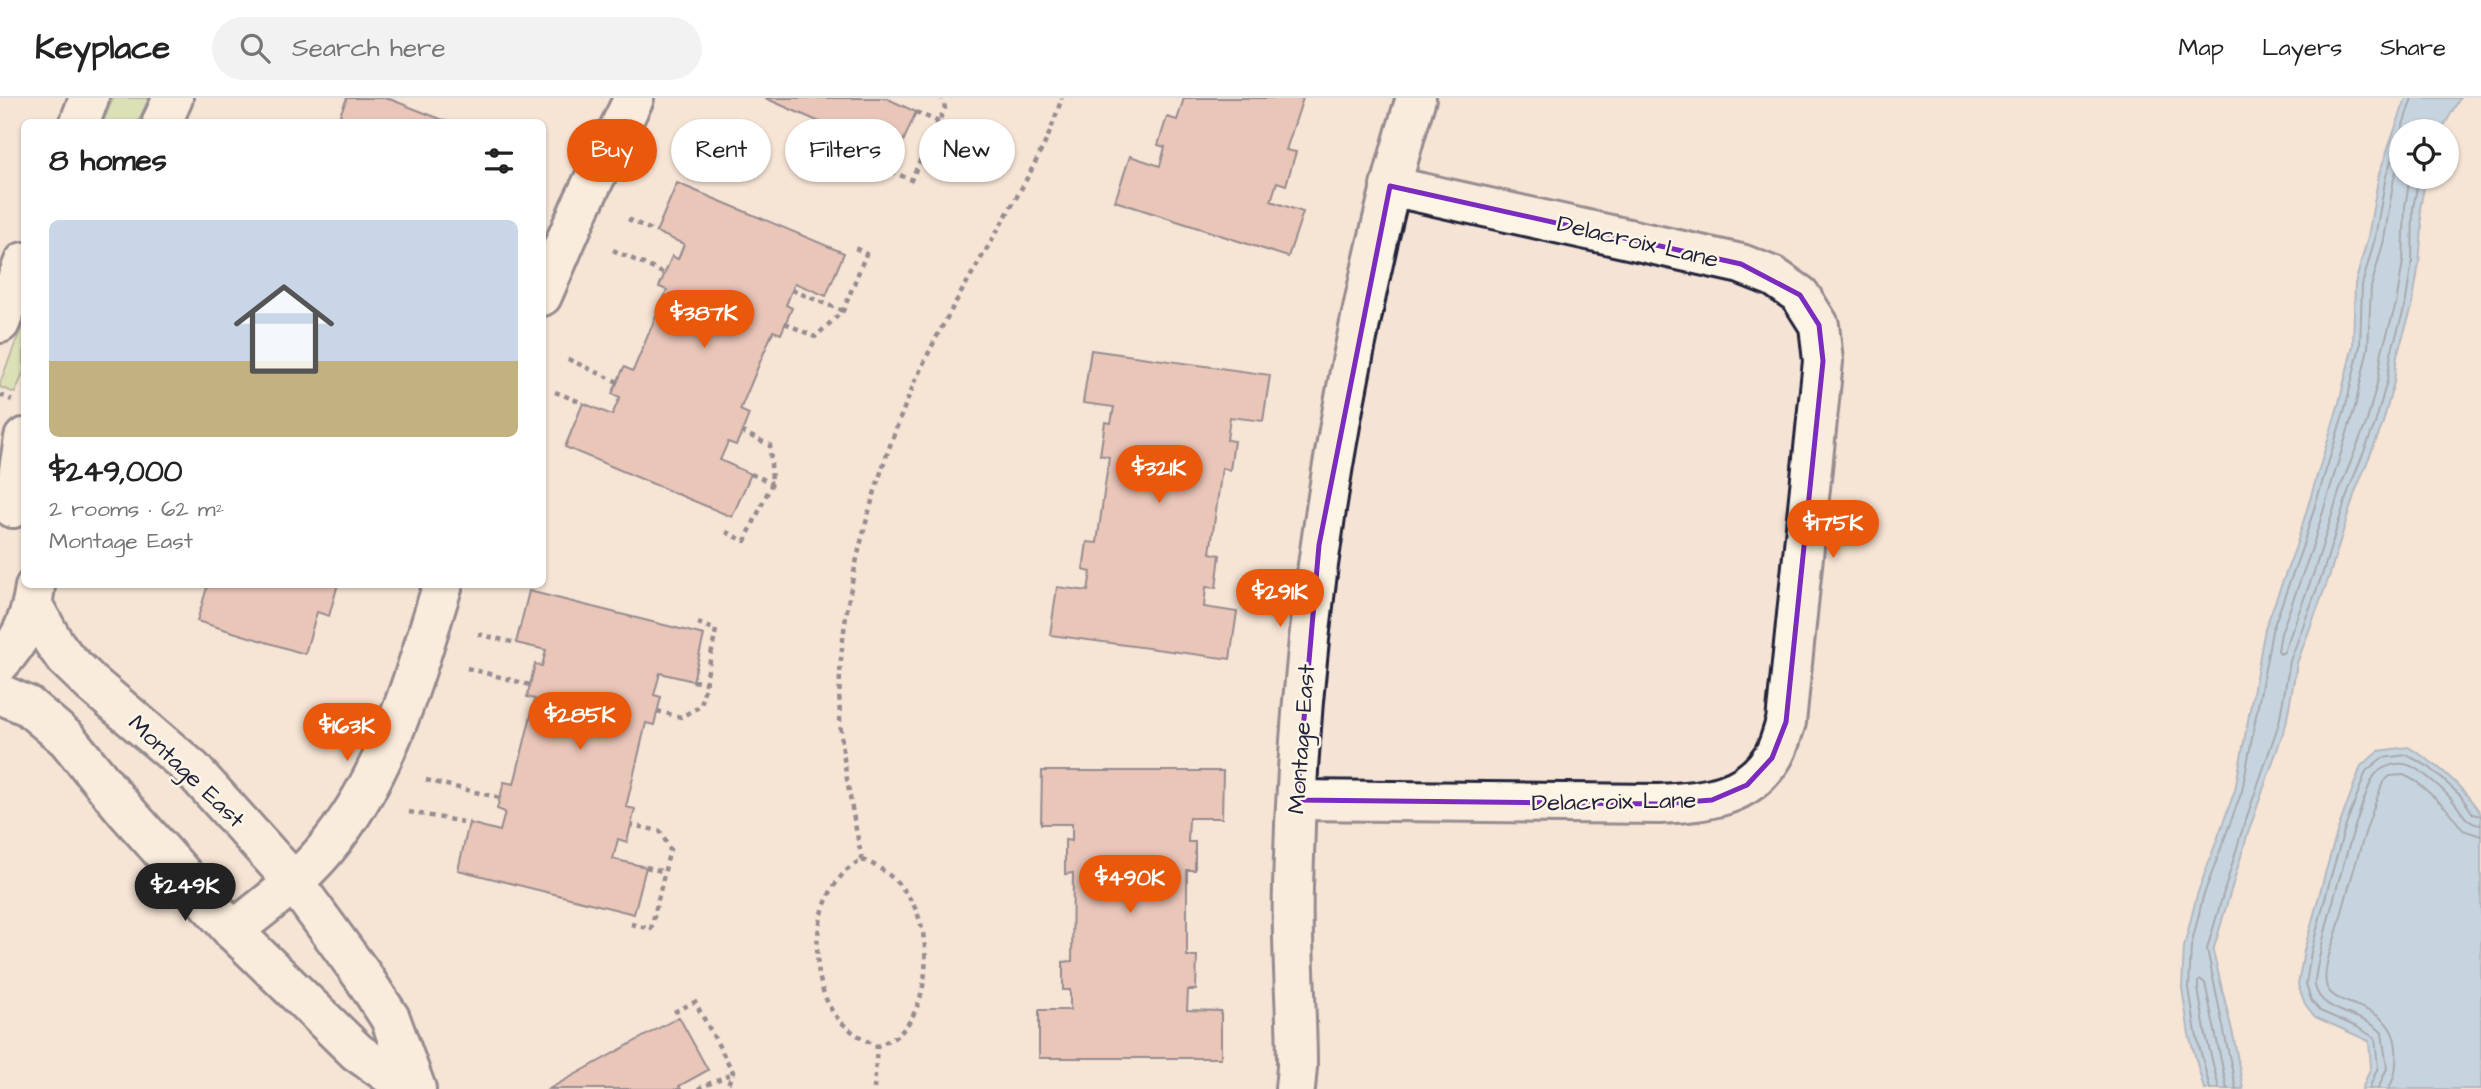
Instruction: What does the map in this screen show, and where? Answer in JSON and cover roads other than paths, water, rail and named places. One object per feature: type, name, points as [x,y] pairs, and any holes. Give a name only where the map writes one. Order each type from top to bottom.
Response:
[{"type":"street","points":[[81,119],[89,98]]},
{"type":"street","points":[[163,119],[173,98]]},
{"type":"street","points":[[546,287],[586,196],[634,98]]},
{"type":"street","name":"Montage East","points":[[1295,1089],[1297,1056],[1293,888],[1297,800],[1306,663],[1324,510],[1344,398],[1390,186],[1416,98]]},
{"type":"street","name":"Delacroix Lane","points":[[1297,800],[1661,804],[1712,800],[1747,785],[1772,758],[1786,722],[1823,361],[1819,325],[1800,295],[1774,277],[1741,264],[1390,186]]},
{"type":"street","points":[[0,323],[21,270]]},
{"type":"street","points":[[12,510],[21,456]]},
{"type":"street","points":[[233,931],[293,881],[351,817],[374,776],[395,729],[442,588]]},
{"type":"street","points":[[0,663],[24,630],[34,595]]},
{"type":"street","name":"Montage East","points":[[34,595],[54,643],[66,659],[192,769],[293,881],[390,1018],[416,1089]]},
{"type":"street","points":[[0,694],[28,706],[67,738],[125,810],[233,931],[357,1052],[410,1089]]},
{"type":"water","points":[[2406,98],[2460,98],[2448,119],[2399,119]]},
{"type":"water","points":[[2389,146],[2389,189],[2424,189],[2420,208],[2422,228],[2419,263],[2412,307],[2397,355],[2394,382],[2382,426],[2355,492],[2329,577],[2297,663],[2286,724],[2247,836],[2213,951],[2243,1089],[2204,1089],[2189,1034],[2182,988],[2184,947],[2197,895],[2235,790],[2265,629],[2296,546],[2339,403],[2353,345],[2355,284],[2368,237],[2379,174]]},
{"type":"water","points":[[2408,747],[2448,776],[2481,814],[2481,1089],[2362,1089],[2371,1067],[2369,1041],[2315,1017],[2305,1004],[2298,985],[2304,951],[2325,874],[2361,766],[2379,751]]}]
